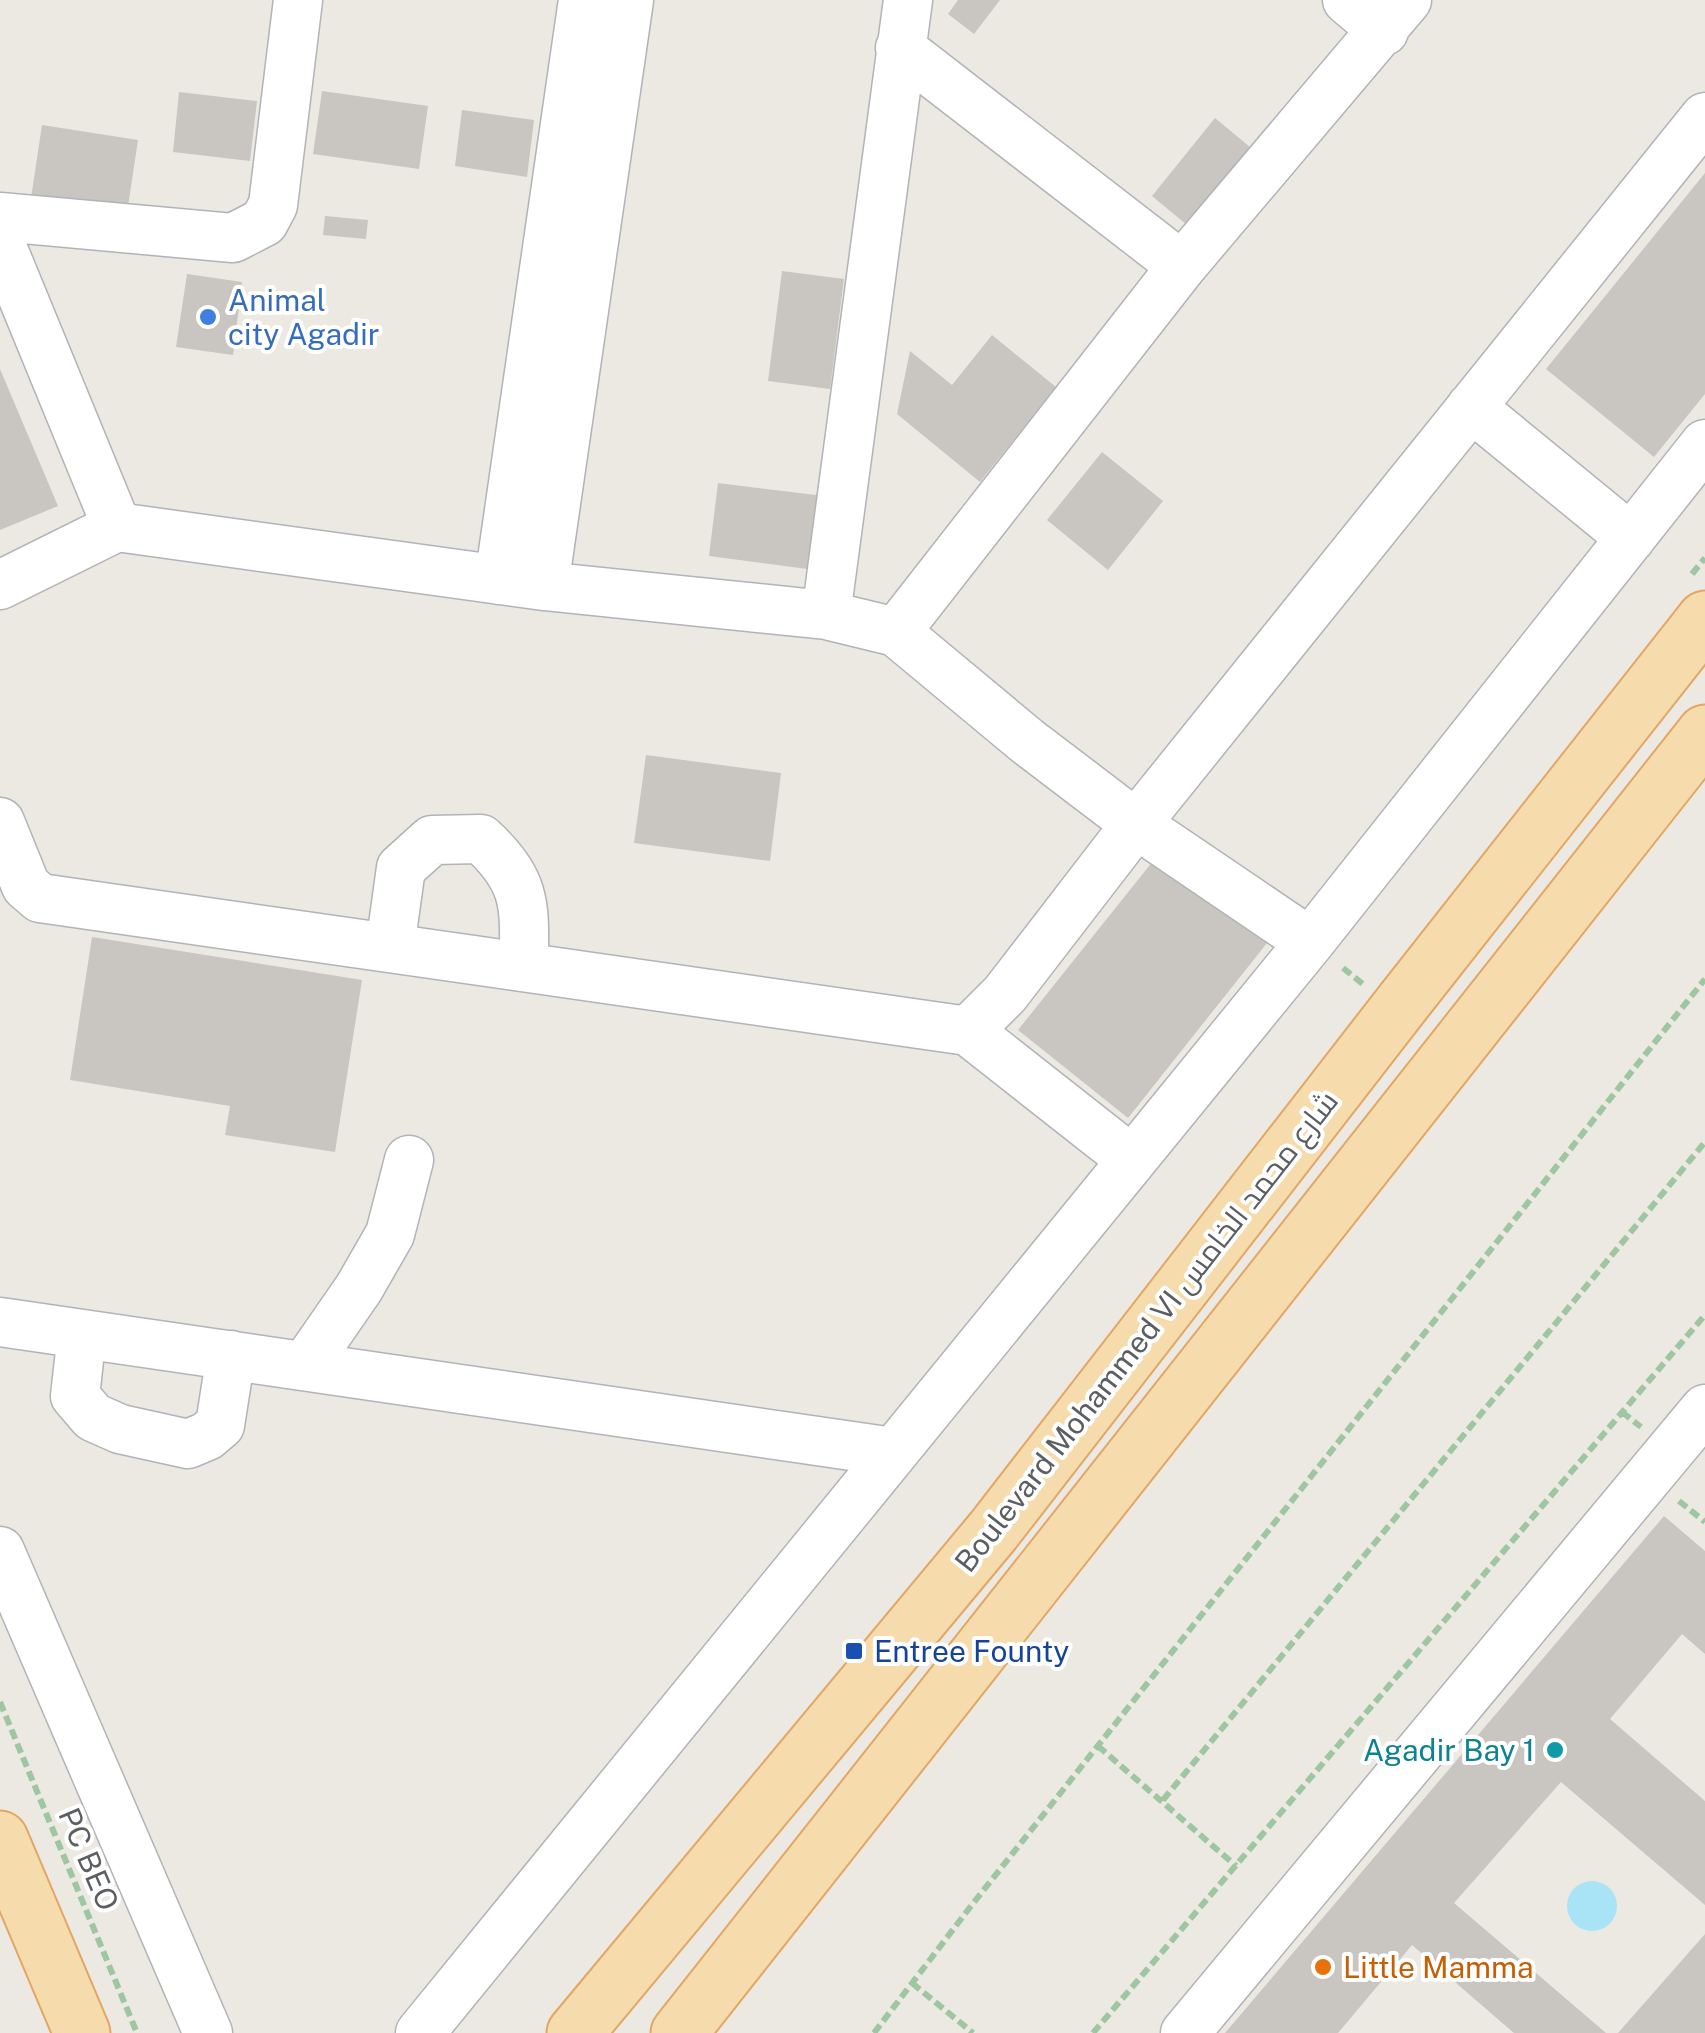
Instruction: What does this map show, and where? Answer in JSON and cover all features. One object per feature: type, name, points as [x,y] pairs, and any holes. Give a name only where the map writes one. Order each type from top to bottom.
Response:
[{"type":"main road","name":"Boulevard Mohammed VI شارع محمد الخامس","points":[[574,2033],[993,1531],[1705,618]]},
{"type":"main road","points":[[679,2033],[1705,733]]},
{"type":"main road","points":[[0,1840],[82,2033]]},
{"type":"street","points":[[0,216],[233,238],[264,222],[274,205],[298,0]]},
{"type":"street","points":[[522,583],[583,0]]},
{"type":"street","points":[[522,583],[629,0]]},
{"type":"street","points":[[826,616],[908,0]]},
{"type":"street","points":[[896,632],[1182,266],[1396,15],[1347,0]]},
{"type":"street","points":[[900,48],[1182,266]]},
{"type":"street","points":[[968,1031],[1005,994],[1136,824],[1705,117]]},
{"type":"street","points":[[0,242],[118,527]]},
{"type":"street","points":[[1471,408],[1630,538]]},
{"type":"street","points":[[420,2033],[1310,942],[1705,444]]},
{"type":"street","points":[[0,585],[118,527],[522,583],[826,616],[896,632],[1027,742],[1136,824],[1310,942]]},
{"type":"street","points":[[0,822],[26,886],[40,898],[968,1031],[1132,1160]]},
{"type":"street","points":[[390,946],[401,868],[432,840],[480,839],[502,858],[524,901],[524,967]]},
{"type":"street","points":[[305,1366],[390,1234],[409,1160]]},
{"type":"street","points":[[0,1322],[894,1452]]},
{"type":"street","points":[[82,1334],[75,1396],[94,1417],[120,1430],[188,1444],[208,1436],[220,1424],[231,1356]]},
{"type":"street","points":[[1185,2033],[1705,1410]]},
{"type":"street","points":[[0,1551],[208,2033]]},
{"type":"path","points":[[874,2033],[1705,979]]},
{"type":"path","points":[[1163,1800],[1705,1142]]},
{"type":"path","points":[[1093,2033],[1705,1315]]},
{"type":"path","name":"PC BEO","points":[[0,1702],[137,2033]]},
{"type":"path","points":[[1098,1746],[1236,1866]]},
{"type":"path","points":[[912,1983],[973,2033]]},
{"type":"water","points":[[1592,1881],[1610,1888],[1617,1906],[1610,1924],[1592,1931],[1574,1924],[1567,1906],[1574,1888]]},
{"type":"building","points":[[958,0],[1000,0],[974,34],[948,14]]},
{"type":"building","points":[[322,91],[428,106],[419,169],[313,154]]},
{"type":"building","points":[[179,92],[257,101],[250,161],[173,152]]},
{"type":"building","points":[[462,110],[534,120],[527,177],[455,166]]},
{"type":"building","points":[[1215,118],[1256,152],[1193,230],[1152,196]]},
{"type":"building","points":[[42,125],[138,140],[127,213],[31,198]]},
{"type":"building","points":[[1705,173],[1705,394],[1654,457],[1546,369]]},
{"type":"building","points":[[325,216],[368,220],[366,239],[323,235]]},
{"type":"building","points":[[782,271],[844,279],[830,389],[768,381]]},
{"type":"building","points":[[187,274],[242,282],[233,355],[176,347]]},
{"type":"building","points":[[992,335],[1056,387],[980,482],[897,414],[910,351],[952,385]]},
{"type":"building","points":[[0,369],[58,506],[0,530]]},
{"type":"building","points":[[1102,452],[1163,501],[1108,570],[1047,520]]},
{"type":"building","points":[[718,483],[824,496],[815,570],[709,556]]},
{"type":"building","points":[[646,755],[781,773],[770,861],[634,843]]},
{"type":"building","points":[[1157,856],[1267,943],[1128,1118],[1018,1030]]},
{"type":"building","points":[[92,937],[362,980],[335,1152],[225,1135],[230,1106],[70,1080]]},
{"type":"building","name":"Agadir Bay 1","points":[[1664,1516],[1705,1551],[1705,1654],[1682,1634],[1610,1719],[1705,1801],[1705,1905],[1561,1782],[1454,1903],[1606,2033],[1514,2033],[1412,1945],[1338,2033],[1225,2033]]},
{"type":"building","points":[[1705,1934],[1705,2033],[1618,2033]]},
{"type":"place","name":"Animal city Agadir","points":[[208,317]]},
{"type":"place","name":"Entree Founty","points":[[854,1651]]},
{"type":"place","name":"Agadir Bay 1","points":[[1555,1750]]},
{"type":"place","name":"Little Mamma","points":[[1323,1967]]}]
